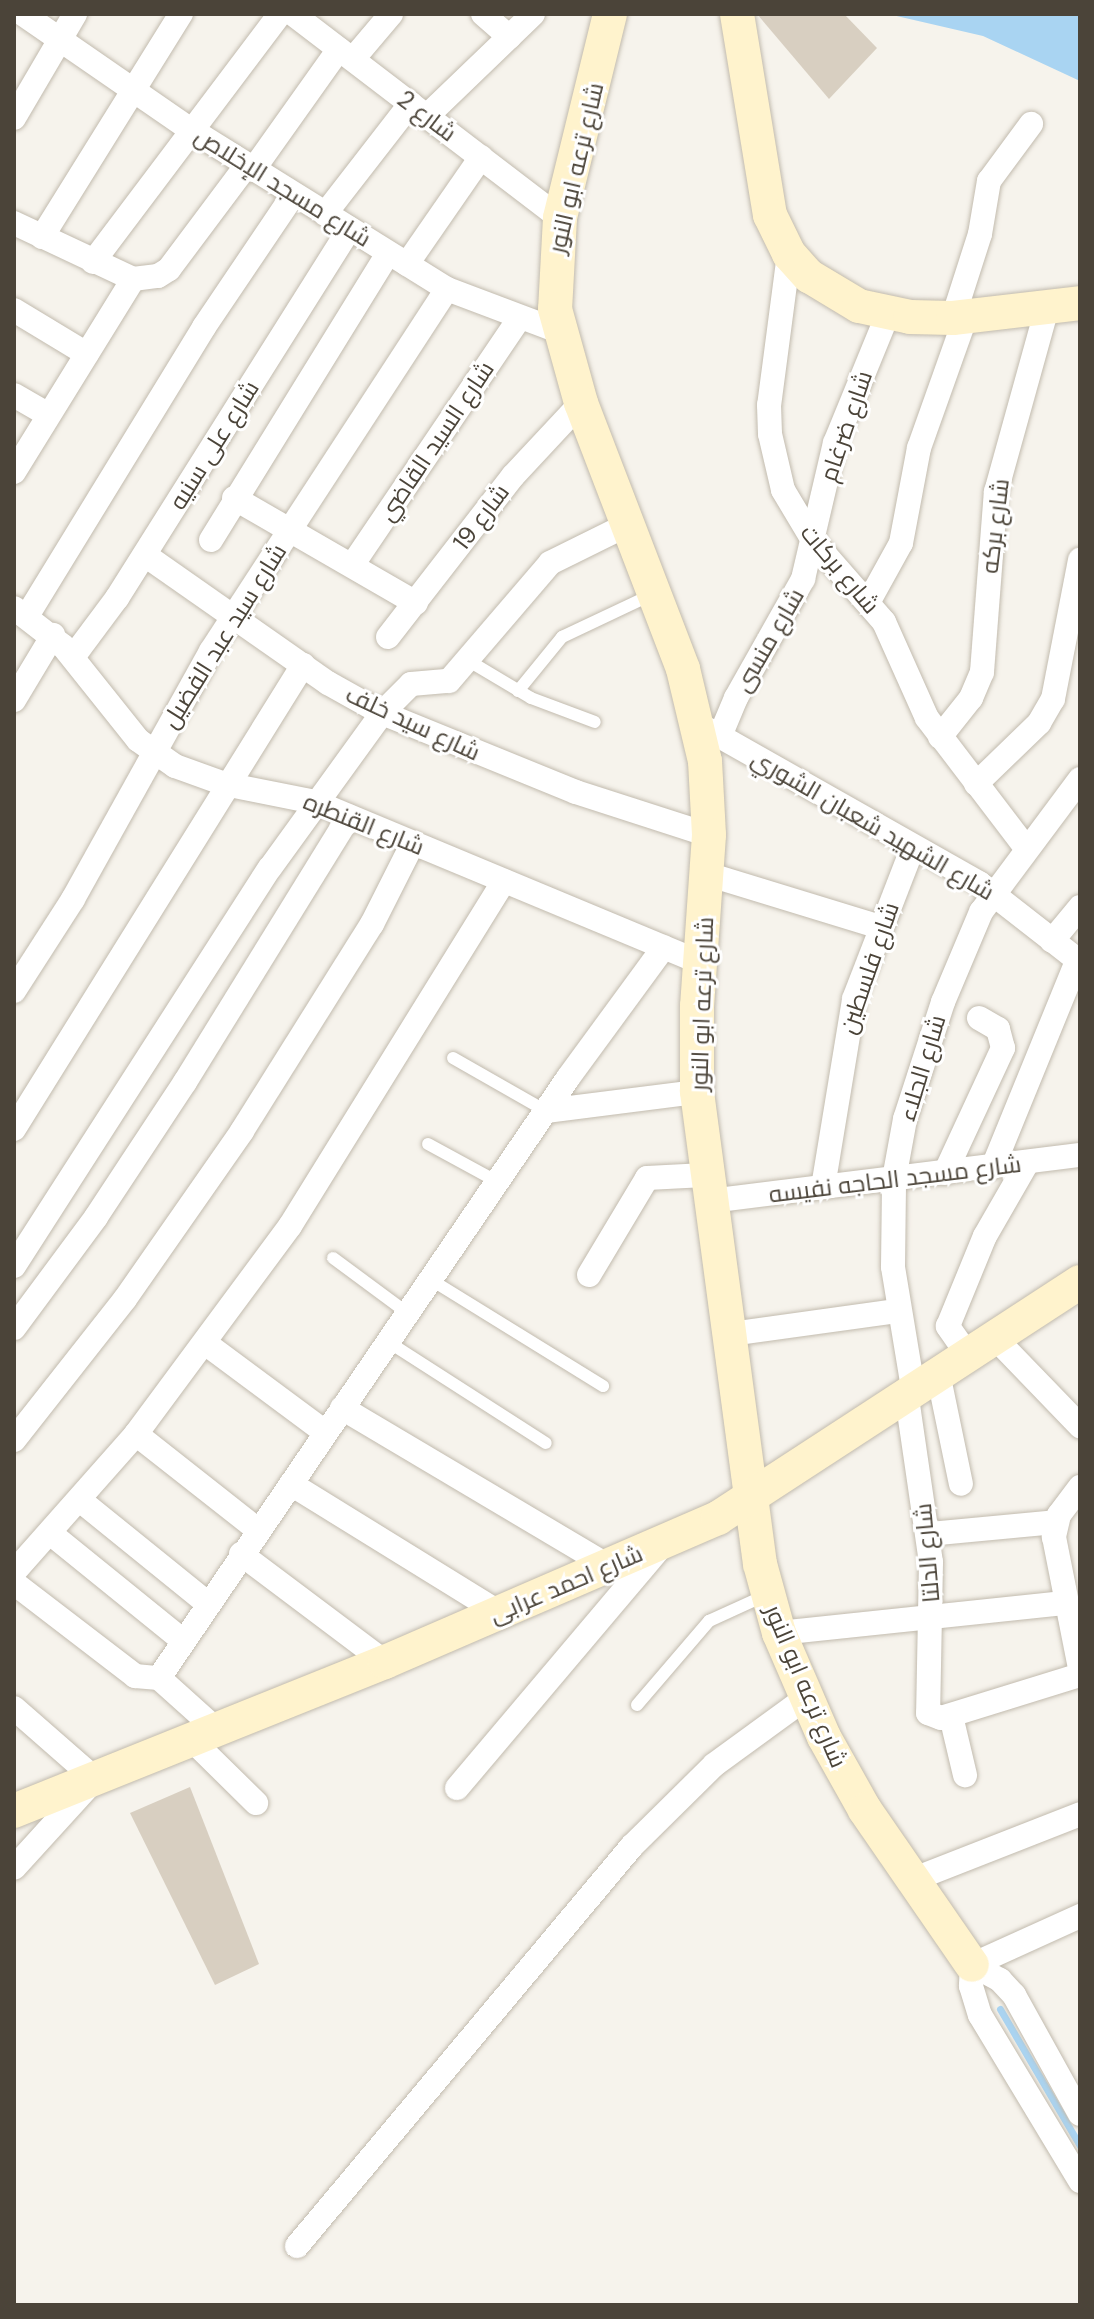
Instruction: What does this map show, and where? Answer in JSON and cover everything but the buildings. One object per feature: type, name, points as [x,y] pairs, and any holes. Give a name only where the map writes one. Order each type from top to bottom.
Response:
[{"type":"street","name":"شارع مسجد الإخلاص","points":[[23,14],[133,92],[250,168],[447,289],[519,319],[558,331]]},
{"type":"street","points":[[14,118],[75,14]]},
{"type":"street","points":[[42,237],[181,14]]},
{"type":"street","points":[[93,262],[190,129],[280,14]]},
{"type":"street","points":[[14,223],[133,279],[169,269],[346,54],[391,14]]},
{"type":"street","points":[[483,14],[509,37]]},
{"type":"street","points":[[325,214],[419,110],[533,14]]},
{"type":"street","points":[[737,14],[765,194],[789,254],[832,294],[888,314],[960,317],[1080,303]]},
{"type":"street","name":"شارع ترعه ابو النور","points":[[615,15],[560,218],[553,286],[558,331],[581,403],[625,526],[709,730],[709,835],[697,1092],[751,1499],[767,1594],[779,1633],[806,1698],[851,1786],[972,1965],[1000,1980],[1014,1995],[1080,2114]]},
{"type":"street","name":"شارع 2","points":[[302,17],[560,218]]},
{"type":"street","points":[[869,601],[901,543],[919,448],[960,317],[989,181],[1031,124]]},
{"type":"street","points":[[211,540],[234,498],[397,258],[481,157]]},
{"type":"street","points":[[20,612],[293,195]]},
{"type":"street","name":"شارع على سنيه","points":[[73,657],[145,555],[349,229]]},
{"type":"street","name":"شارع بركات","points":[[789,254],[770,434],[783,490],[814,542],[869,601],[895,641],[940,737],[1026,848]]},
{"type":"street","points":[[14,472],[133,279]]},
{"type":"street","name":"شارع سيد عبد الفضيل","points":[[14,991],[73,899],[153,753],[234,617],[447,289]]},
{"type":"street","name":"شارع بركه","points":[[940,737],[971,698],[982,672],[996,492],[1047,308]]},
{"type":"street","points":[[14,310],[87,354]]},
{"type":"street","name":"شارع ضرغام","points":[[814,542],[835,443],[888,314]]},
{"type":"street","name":"شارع السيد القاضي","points":[[353,564],[519,319]]},
{"type":"street","points":[[14,395],[48,415]]},
{"type":"street","name":"شارع 19","points":[[388,637],[513,476],[581,403]]},
{"type":"street","points":[[234,498],[416,603]]},
{"type":"street","points":[[14,1266],[315,802],[382,713],[411,684],[445,684],[469,661],[550,563],[625,526]]},
{"type":"street","name":"شارع منسى","points":[[709,730],[736,698],[798,591],[814,542]]},
{"type":"street","name":"شارع سيد خلف","points":[[145,555],[303,665],[382,713],[576,792],[709,835]]},
{"type":"street","points":[[976,784],[1039,723],[1053,699],[1080,560]]},
{"type":"street","name":"شارع القنطره","points":[[20,612],[53,635],[124,726],[153,753],[225,784],[315,802],[701,963]]},
{"type":"street","points":[[14,700],[53,635]]},
{"type":"street","points":[[14,1129],[225,784],[303,665]]},
{"type":"street","name":"شارع الشهيد شعبان الشوري","points":[[709,730],[992,892],[1079,962]]},
{"type":"street","name":"شارع الجلاء","points":[[920,1390],[897,1311],[894,1179],[922,1062],[969,936],[992,892],[1080,779]]},
{"type":"street","points":[[14,1328],[177,1094],[349,816]]},
{"type":"street","points":[[14,1440],[90,1347],[242,1131],[364,938],[413,843]]},
{"type":"street","name":"شارع فلسطين","points":[[823,1187],[844,1037],[880,927],[913,847]]},
{"type":"street","points":[[707,874],[880,927]]},
{"type":"street","points":[[14,1572],[81,1501],[136,1434],[290,1226],[504,881]]},
{"type":"street","points":[[1052,941],[1080,907]]},
{"type":"street","points":[[159,1678],[325,1432],[410,1315],[546,1111],[664,947]]},
{"type":"street","points":[[993,1167],[1079,962]]},
{"type":"street","points":[[945,1173],[1003,1048],[998,1029],[979,1018]]},
{"type":"street","points":[[546,1111],[697,1092]]},
{"type":"street","name":"شارع مسجد الحاجه نفيسه","points":[[589,1275],[647,1178],[708,1188],[823,1187],[1080,1155]]},
{"type":"street","points":[[1027,1163],[985,1236],[948,1326],[984,1349],[1080,1426]]},
{"type":"street","name":"شارع احمد عرابى","points":[[14,1811],[385,1662],[665,1541],[751,1499],[984,1349],[1080,1282]]},
{"type":"street","points":[[731,1334],[897,1311]]},
{"type":"street","points":[[205,1343],[325,1432]]},
{"type":"street","points":[[920,1390],[961,1484]]},
{"type":"street","name":"شارع الدلتا","points":[[920,1390],[932,1617],[926,1708],[937,1719],[951,1716]]},
{"type":"street","points":[[342,1408],[608,1566]]},
{"type":"street","points":[[136,1434],[258,1530]]},
{"type":"street","points":[[291,1484],[498,1612]]},
{"type":"street","points":[[1078,1654],[1066,1603],[1056,1522],[1079,1492]]},
{"type":"street","points":[[81,1501],[207,1603]]},
{"type":"street","points":[[929,1534],[1056,1522]]},
{"type":"street","points":[[50,1533],[182,1640]]},
{"type":"street","points":[[457,1788],[665,1541]]},
{"type":"street","points":[[241,1554],[385,1662]]},
{"type":"street","points":[[14,1583],[135,1676],[159,1678],[256,1803]]},
{"type":"street","points":[[779,1633],[1066,1603]]},
{"type":"street","points":[[965,1775],[951,1716],[1080,1675]]},
{"type":"street","points":[[297,2246],[632,1846],[714,1765],[806,1698]]},
{"type":"street","points":[[14,1708],[95,1779],[14,1868]]},
{"type":"street","points":[[912,1880],[1080,1814]]},
{"type":"street","points":[[972,1965],[1080,1916]]},
{"type":"street","name":"شارع ترعه ابو النور","points":[[972,1965],[971,1986],[980,2015],[1080,2181]]},
{"type":"lane","points":[[518,691],[562,637],[653,595]]},
{"type":"lane","points":[[469,661],[518,691],[595,722]]},
{"type":"lane","points":[[453,1058],[546,1111]]},
{"type":"lane","points":[[428,1144],[498,1182]]},
{"type":"lane","points":[[333,1258],[410,1315]]},
{"type":"lane","points":[[433,1281],[603,1386]]},
{"type":"lane","points":[[390,1343],[546,1443]]},
{"type":"lane","points":[[637,1705],[709,1621],[767,1594]]},
{"type":"water","points":[[888,14],[1080,14],[1080,81],[983,36]]},
{"type":"waterway","points":[[1000,2009],[1080,2146]]}]
